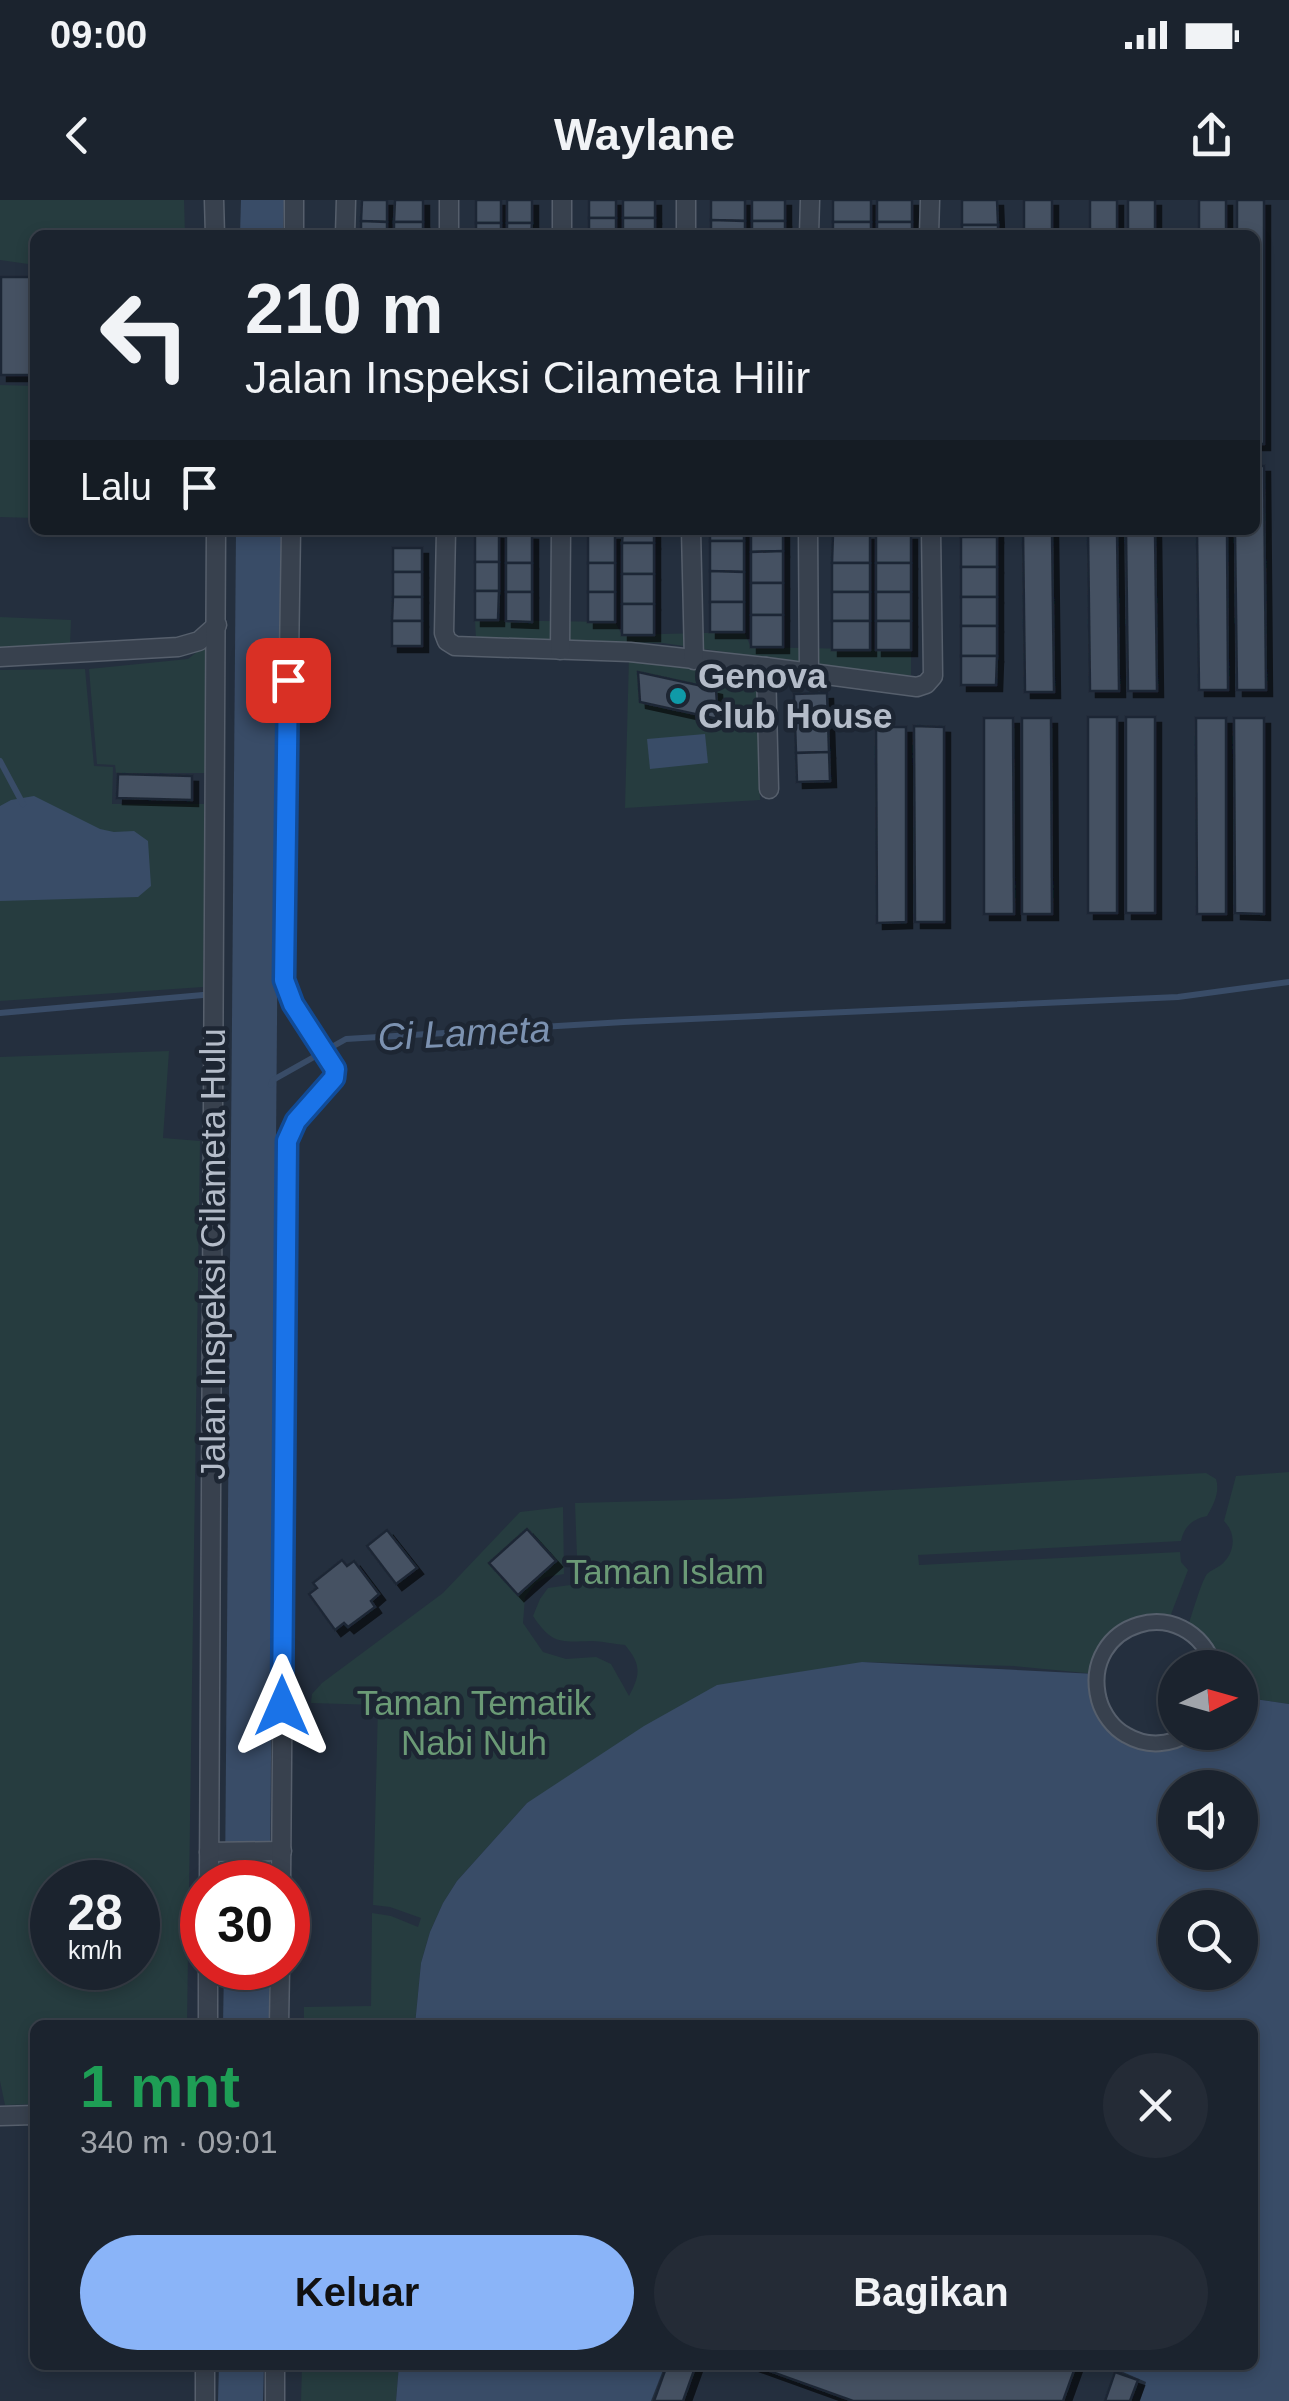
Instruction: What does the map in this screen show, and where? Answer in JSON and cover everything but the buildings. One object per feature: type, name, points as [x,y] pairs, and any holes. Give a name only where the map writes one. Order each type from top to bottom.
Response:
[{"type":"street","points":[[214,200],[214,230]]},
{"type":"street","points":[[294,200],[294,230]]},
{"type":"street","points":[[346,200],[346,230]]},
{"type":"street","points":[[448,200],[449,230]]},
{"type":"street","points":[[562,200],[562,230]]},
{"type":"street","points":[[686,200],[686,230]]},
{"type":"street","points":[[809,230],[810,200]]},
{"type":"street","points":[[929,230],[930,200]]},
{"type":"street","name":"Jalan Inspeksi Cilameta Hulu","points":[[214,1860],[216,535]]},
{"type":"street","points":[[277,1860],[287,1141],[296,1121],[334,1078],[335,1069],[293,1004],[284,980],[291,535]]},
{"type":"street","points":[[446,535],[444,633],[455,646],[630,652],[917,687],[933,676],[931,535]]},
{"type":"street","points":[[560,535],[560,650]]},
{"type":"street","points":[[692,535],[694,660]]},
{"type":"street","points":[[808,535],[809,672]]},
{"type":"street","points":[[0,657],[178,648],[199,641],[217,624]]},
{"type":"street","points":[[766,666],[770,789]]},
{"type":"street","points":[[1158,1744],[1122,1733],[1110,1722],[1100,1706],[1098,1664],[1122,1632],[1141,1623],[1161,1621],[1181,1626],[1198,1637],[1208,1650]]},
{"type":"street","points":[[216,1851],[275,1851]]},
{"type":"street","points":[[208,1990],[208,2020]]},
{"type":"street","points":[[280,1990],[280,2020]]},
{"type":"street","points":[[0,2116],[30,2115]]},
{"type":"street","points":[[205,2370],[205,2401]]},
{"type":"street","points":[[274,2401],[275,2370]]},
{"type":"green space","points":[[0,200],[184,200],[185,230],[30,230],[30,264],[0,260]]},
{"type":"green space","points":[[0,385],[30,386],[30,518],[0,517]]},
{"type":"green space","points":[[0,617],[71,620],[70,646],[0,649]]},
{"type":"green space","points":[[475,620],[615,622],[622,635],[744,632],[751,647],[911,650],[911,675],[888,676],[663,643],[476,639]]},
{"type":"green space","points":[[207,644],[208,773],[116,773],[115,765],[97,764],[89,669],[188,659]]},
{"type":"green space","points":[[629,657],[758,675],[760,800],[625,808]]},
{"type":"green space","points":[[85,669],[94,766],[113,767],[112,804],[206,804],[203,987],[0,1001],[0,670]]},
{"type":"green space","points":[[169,1051],[163,1138],[200,1141],[189,1860],[180,1860],[180,1990],[188,1990],[187,2020],[30,2020],[30,2104],[5,2105],[0,2081],[0,1057]]},
{"type":"green space","points":[[1289,1472],[1289,1704],[1258,1700],[1258,1650],[1202,1650],[1187,1629],[1205,1578],[1226,1560],[1232,1549],[1231,1532],[1224,1521],[1236,1476]]},
{"type":"green space","points":[[1206,1473],[1216,1479],[1217,1489],[1207,1516],[1193,1521],[1181,1541],[918,1555],[919,1565],[1180,1552],[1181,1562],[1188,1570],[1168,1622],[1123,1632],[1096,1674],[1014,1666],[862,1662],[527,1803],[457,1881],[443,1903],[421,1963],[415,2020],[304,2020],[304,2007],[371,2006],[372,1913],[418,1927],[421,1918],[373,1905],[378,1705],[311,1703],[312,1694],[443,1593],[520,1512],[563,1507],[564,1574],[546,1577],[535,1584],[525,1597],[523,1623],[543,1652],[566,1659],[596,1657],[611,1664],[629,1696],[638,1669],[625,1645],[557,1639],[533,1616],[548,1588],[578,1584],[575,1503],[727,1499]]},
{"type":"green space","points":[[302,2370],[399,2370],[396,2401],[301,2401]]},
{"type":"water","points":[[241,200],[284,200],[283,230],[240,230]]},
{"type":"water","points":[[236,535],[281,535],[270,1860],[225,1860]]},
{"type":"water","points":[[705,734],[708,763],[650,769],[647,739]]},
{"type":"water","points":[[34,796],[100,829],[134,831],[148,841],[151,886],[138,897],[0,901],[0,806]]},
{"type":"water","points":[[862,1662],[1096,1674],[1100,1706],[1137,1740],[1158,1737],[1158,1750],[1258,1750],[1258,1700],[1289,1704],[1289,2401],[1140,2401],[1146,2382],[1118,2370],[1258,2370],[1258,2020],[415,2020],[421,1963],[443,1903],[457,1881],[527,1803],[644,1726],[717,1685]]},
{"type":"water","points":[[224,1990],[269,1990],[269,2020],[223,2020]]},
{"type":"water","points":[[219,2370],[264,2370],[263,2401],[218,2401]]},
{"type":"water","points":[[399,2370],[663,2370],[651,2401],[396,2401]]},
{"type":"waterway","points":[[0,761],[23,804]]},
{"type":"waterway","name":"Ci Lameta","points":[[271,1085],[273,1080],[346,1039],[1178,997],[1289,982]]},
{"type":"waterway","points":[[0,1013],[203,995]]},
{"type":"place","name":"Genova Club House","points":[[678,696]]},
{"type":"route","points":[[282,1706],[287,1141],[296,1121],[336,1074],[293,1004],[284,980],[288,680]]},
{"type":"park label","name":"Taman Islam","points":[[665,1572]]},
{"type":"park label","name":"Taman Tematik Nabi Nuh","points":[[474,1723]]}]
